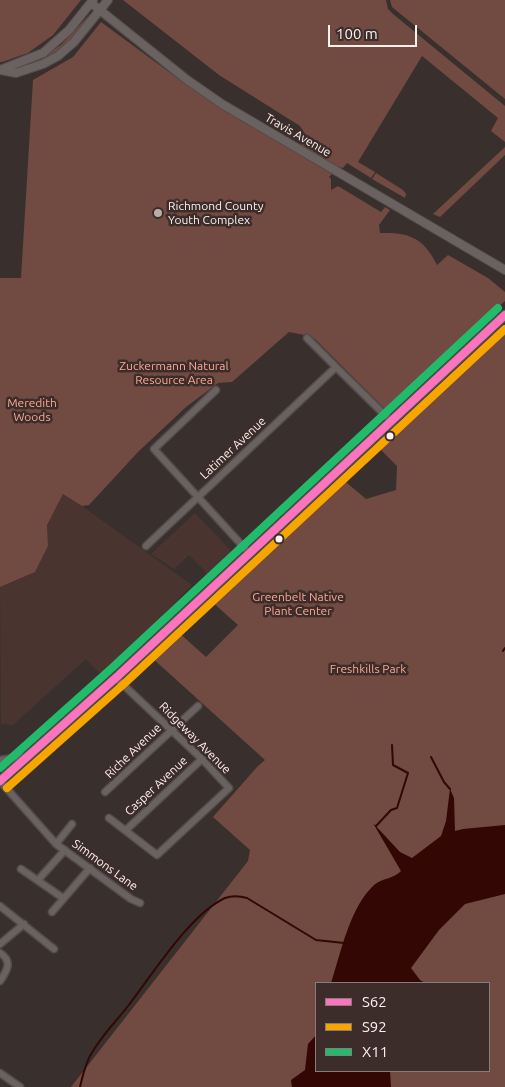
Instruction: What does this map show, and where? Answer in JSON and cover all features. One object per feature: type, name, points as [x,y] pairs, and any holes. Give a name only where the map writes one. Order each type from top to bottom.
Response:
[{"type":"main road","points":[[0,781],[116,678],[505,315]]},
{"type":"street","points":[[92,1],[69,30],[43,53],[0,70],[16,72],[43,64],[58,56],[74,42],[108,0]]},
{"type":"street","name":"Travis Avenue","points":[[92,1],[100,11],[222,104],[505,270]]},
{"type":"street","points":[[307,338],[392,422]]},
{"type":"street","name":"Latimer Avenue","points":[[146,546],[336,368]]},
{"type":"street","points":[[216,390],[154,449],[250,554]]},
{"type":"street","name":"Ridgeway Avenue","points":[[108,818],[157,855],[228,788],[202,759],[116,678]]},
{"type":"street","name":"Riche Avenue","points":[[105,792],[198,706]]},
{"type":"street","points":[[0,760],[29,756]]},
{"type":"street","name":"Casper Avenue","points":[[126,830],[202,759]]},
{"type":"street","name":"Simmons Lane","points":[[0,781],[56,844],[131,899],[140,903]]},
{"type":"street","name":"Simmons Lane","points":[[56,844],[72,824]]},
{"type":"street","points":[[38,880],[65,850]]},
{"type":"street","points":[[52,912],[90,868]]},
{"type":"street","points":[[21,869],[63,898]]},
{"type":"street","points":[[0,906],[54,949]]},
{"type":"street","points":[[0,944],[24,924]]},
{"type":"street","points":[[0,953],[8,963],[7,971],[0,981]]},
{"type":"street","points":[[0,1073],[20,1087]]},
{"type":"shaded area","points":[[63,493],[192,585],[155,623],[159,628],[105,678],[86,659],[13,725],[1,724],[0,587],[35,572],[48,546],[47,525]]},
{"type":"shaded area","points":[[195,513],[236,556],[213,579],[189,555],[174,569],[151,554]]},
{"type":"shaded area","points":[[450,789],[454,798],[455,831],[505,825],[505,894],[465,904],[439,930],[411,968],[423,982],[331,982],[347,931],[359,905],[374,885],[395,876],[401,871],[373,823],[400,852],[412,858],[441,836],[446,821]]},
{"type":"shaded area","points":[[315,1036],[315,1072],[390,1072],[391,1087],[292,1087],[291,1080],[305,1070],[308,1044]]},
{"type":"green space","points":[[0,0],[81,0],[53,35],[28,53],[0,62]]},
{"type":"green space","points":[[123,0],[386,0],[388,9],[393,14],[505,106],[505,142],[491,131],[498,118],[422,56],[358,162],[375,172],[371,178],[347,163],[343,168],[338,167],[301,146],[300,141],[305,135],[300,126],[219,75]]},
{"type":"green space","points":[[390,0],[505,0],[505,99],[392,7]]},
{"type":"green space","points":[[92,14],[63,47],[49,57],[41,59],[61,45]]},
{"type":"green space","points":[[101,22],[225,110],[332,174],[329,177],[331,179],[331,190],[338,186],[381,212],[385,207],[390,210],[379,225],[380,233],[399,234],[414,238],[427,248],[437,265],[448,255],[488,278],[505,292],[505,301],[387,411],[315,339],[310,336],[289,332],[232,382],[218,383],[186,407],[138,452],[89,505],[82,506],[63,494],[47,525],[48,546],[35,572],[0,587],[0,278],[21,278],[33,80],[73,57]]},
{"type":"green space","points":[[505,147],[505,155],[440,217],[433,214]]},
{"type":"green space","points":[[376,173],[403,190],[406,194],[405,198],[372,179]]},
{"type":"green space","name":"Freshkills Park","points":[[505,328],[505,1087],[71,1087],[248,861],[250,850],[213,817],[265,760],[150,656],[177,631],[206,657],[238,625],[211,601],[341,478],[366,499],[396,490],[397,466],[377,446]]},
{"type":"waterway","points":[[376,826],[391,810],[397,808],[408,773],[393,765],[392,745]]},
{"type":"waterway","points":[[431,757],[444,782],[450,789]]},
{"type":"waterway","points":[[80,1087],[89,1058],[102,1037],[185,931],[198,917],[225,898],[231,896],[247,898],[316,940],[344,943]]},
{"type":"transit line","name":"X11","points":[[0,768],[112,668],[498,308]]},
{"type":"transit line","name":"S62","points":[[0,781],[119,675],[505,315]]},
{"type":"transit line","name":"S92","points":[[7,788],[126,682],[505,329]]},
{"type":"place","name":"Richmond County Youth Complex","points":[[158,213]]},
{"type":"park label","name":"Zuckermann Natural Resource Area","points":[[174,373]]},
{"type":"park label","name":"Meredith Woods","points":[[32,410]]},
{"type":"park label","name":"Greenbelt Native Plant Center","points":[[298,604]]}]
